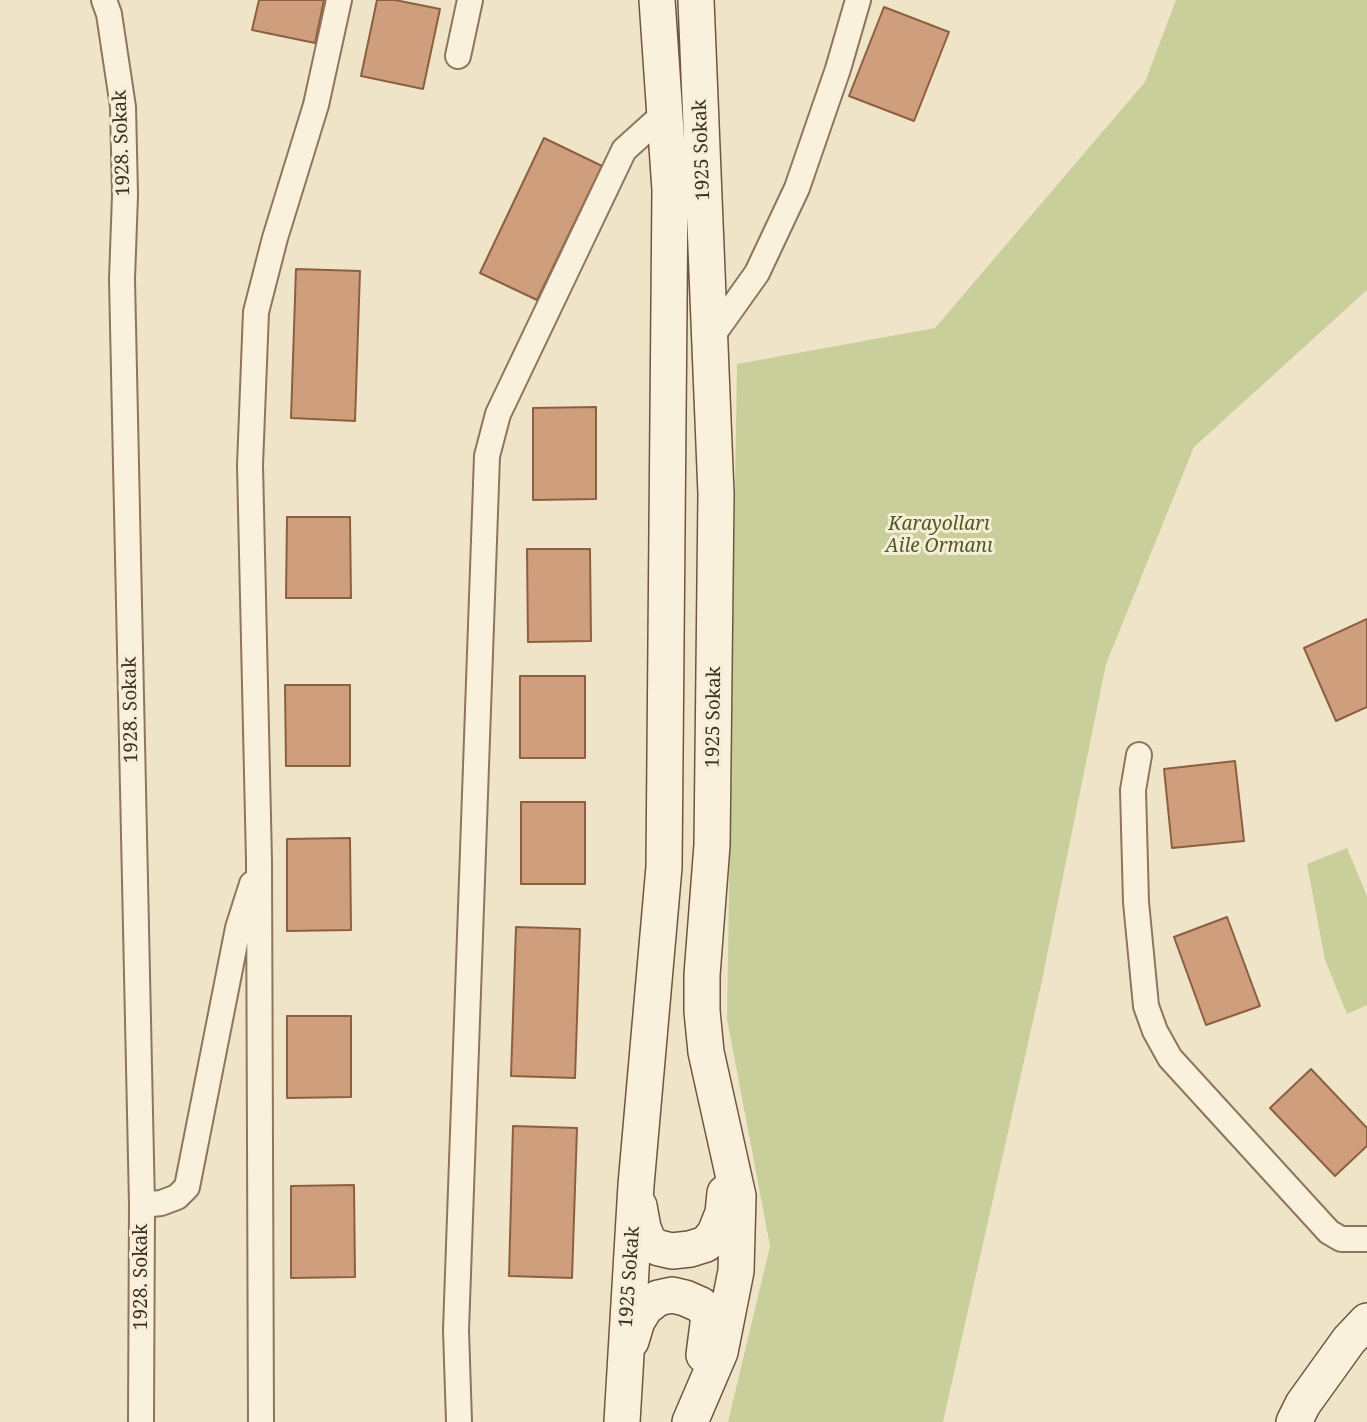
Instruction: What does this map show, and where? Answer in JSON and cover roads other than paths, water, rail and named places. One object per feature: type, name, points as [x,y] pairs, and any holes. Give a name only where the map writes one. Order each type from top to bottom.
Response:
[{"type":"main road","name":"1925 Sokak","points":[[622,1422],[636,1185],[664,867],[670,190],[657,0]]},
{"type":"main road","name":"1925 Sokak","points":[[690,1421],[720,1352],[736,1271],[738,1196],[706,1052],[702,1011],[702,975],[712,845],[716,494],[696,0]]},
{"type":"main road","points":[[636,1185],[643,1228],[649,1243],[672,1251],[706,1244],[715,1233],[723,1213],[726,1186],[720,1117]]},
{"type":"main road","points":[[625,1363],[637,1321],[645,1308],[658,1298],[672,1295],[701,1305],[709,1317],[706,1348],[690,1421]]},
{"type":"main road","points":[[1294,1422],[1303,1404],[1349,1340],[1367,1321]]},
{"type":"street","name":"1928. Sokak","points":[[104,0],[109,14],[123,107],[125,195],[122,293],[142,1205],[141,1422]]},
{"type":"street","points":[[261,1422],[259,860],[250,464],[256,312],[275,238],[316,105],[339,0]]},
{"type":"street","points":[[458,56],[470,0]]},
{"type":"street","points":[[710,340],[757,273],[797,188],[838,69],[858,0]]},
{"type":"street","points":[[459,1422],[456,1330],[487,456],[498,414],[624,150],[665,113]]},
{"type":"street","points":[[1139,755],[1133,790],[1136,902],[1146,1006],[1155,1031],[1170,1058],[1329,1232],[1341,1239],[1367,1239]]},
{"type":"street","points":[[142,1205],[161,1203],[177,1197],[187,1187],[238,929],[259,860]]},
{"type":"park label","name":"Karayolları Aile Ormanı","points":[[939,536]]}]
